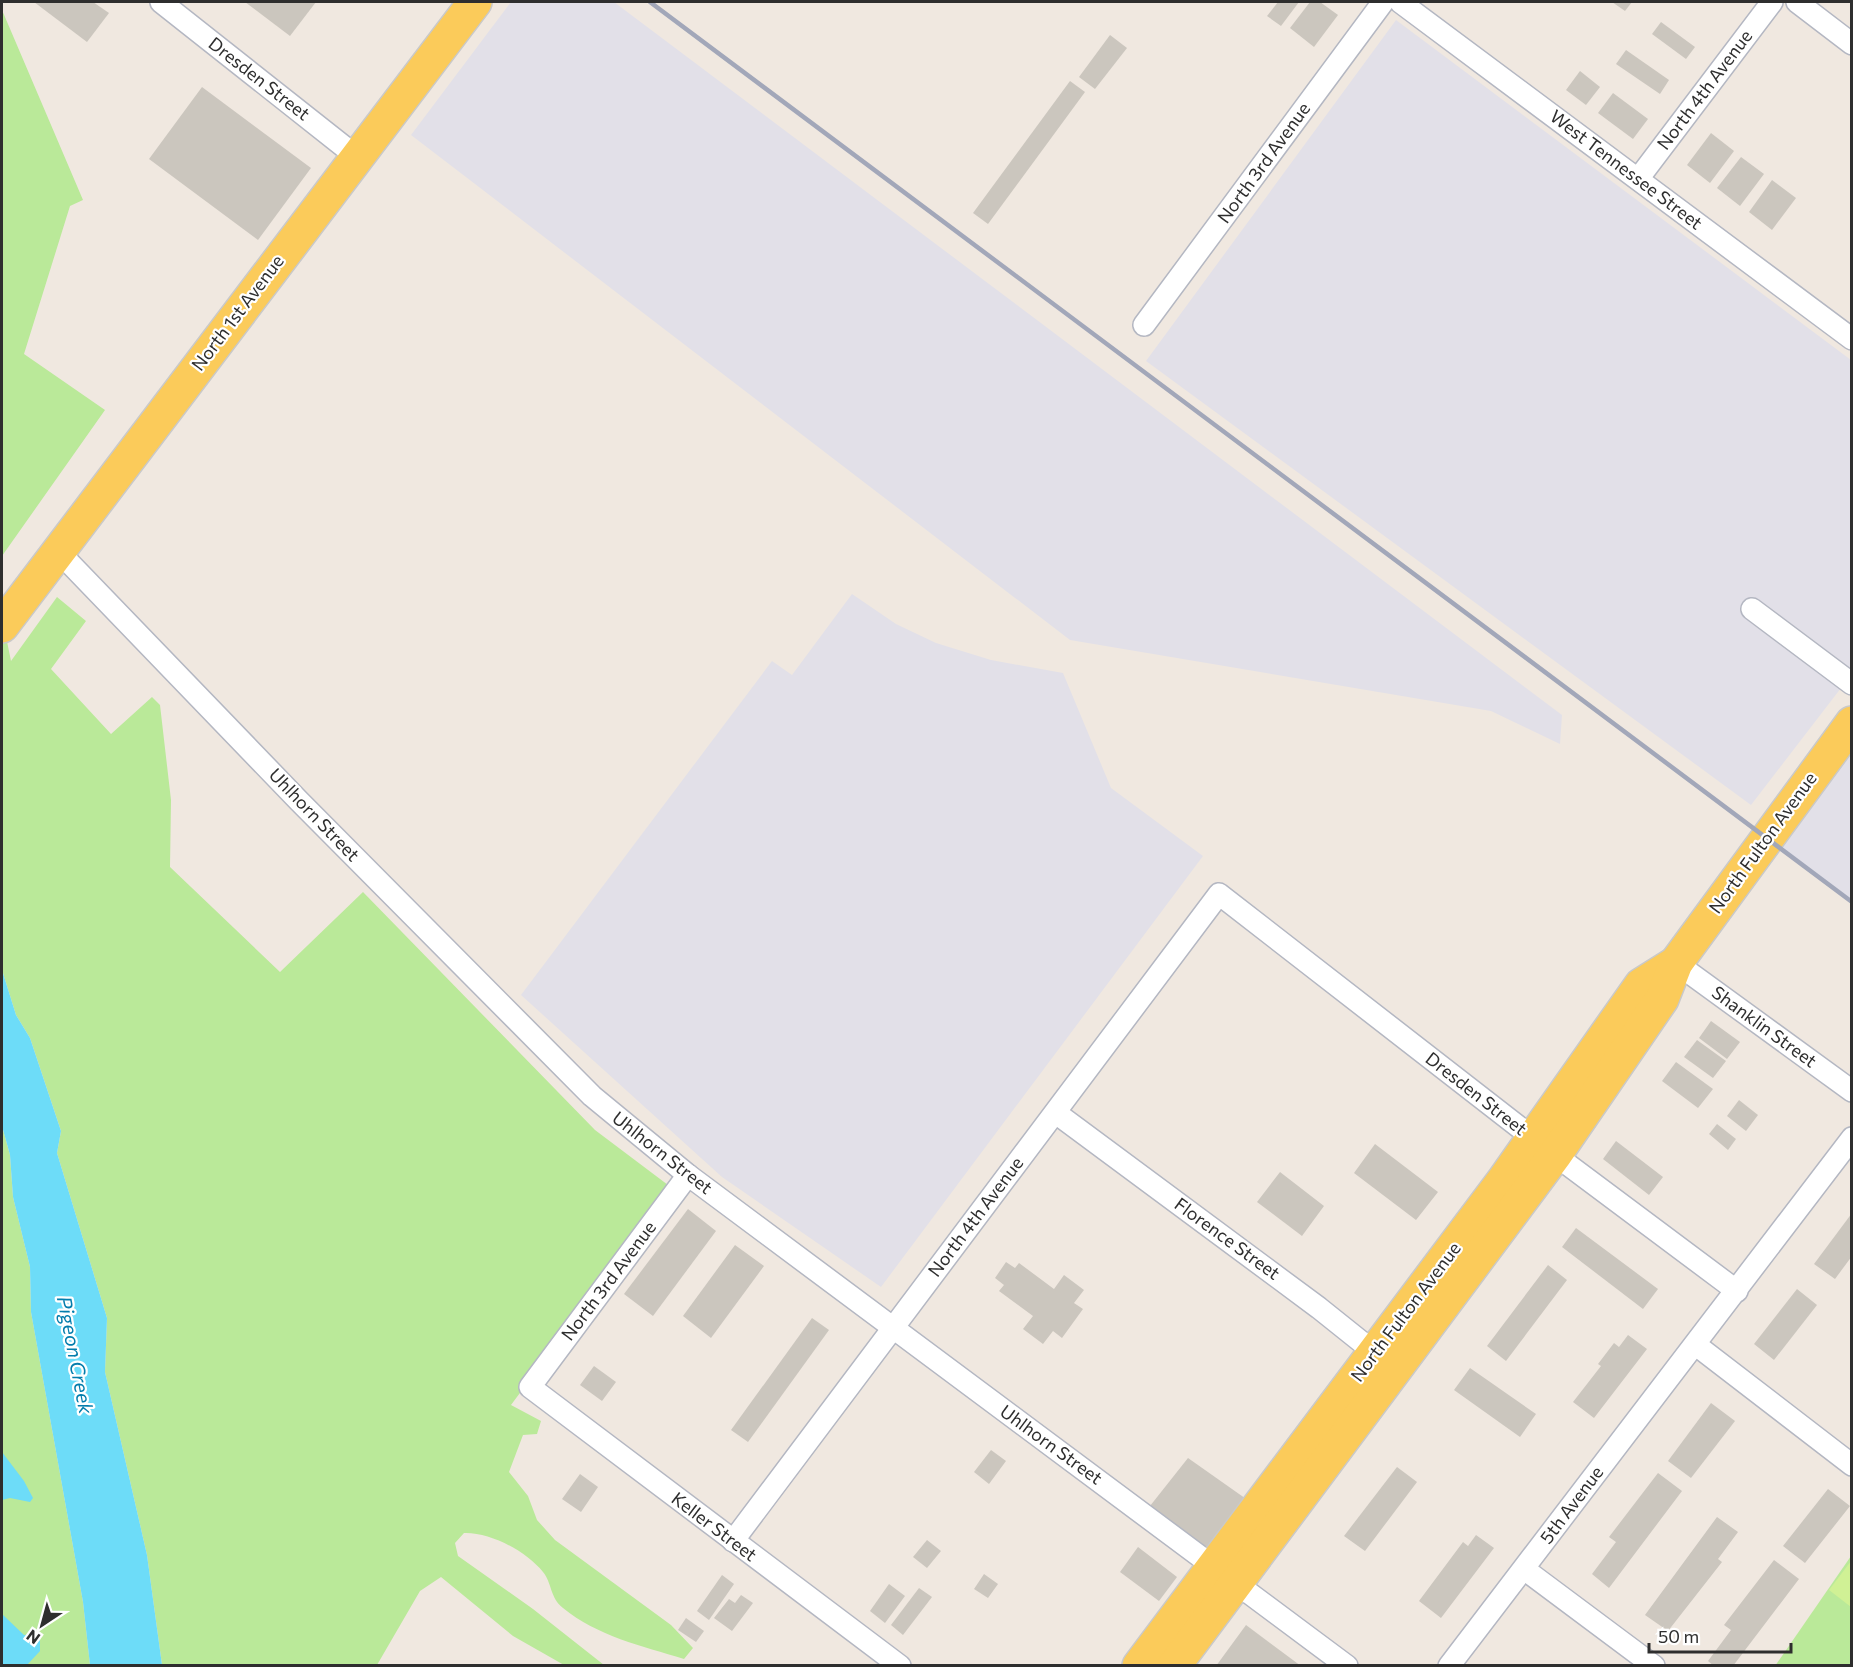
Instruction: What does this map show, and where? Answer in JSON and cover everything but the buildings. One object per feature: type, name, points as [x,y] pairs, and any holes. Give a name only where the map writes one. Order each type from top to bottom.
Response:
[{"type":"main road","name":"North 1st Avenue","points":[[2,626],[57,550],[476,2]]},
{"type":"main road","name":"North Fulton Avenue","points":[[1139,1665],[1225,1574],[1544,1147],[1662,999],[1676,963],[1851,723]]},
{"type":"main road","name":"North Fulton Avenue","points":[[1174,1665],[1225,1574]]},
{"type":"street","name":"Dresden Street","points":[[161,2],[357,157]]},
{"type":"street","name":"North 3rd Avenue","points":[[1144,325],[1383,2]]},
{"type":"street","name":"West Tennessee Street","points":[[1400,2],[1851,339]]},
{"type":"street","name":"North 4th Avenue","points":[[1638,179],[1772,2]]},
{"type":"street","points":[[1797,2],[1851,44]]},
{"type":"street","name":"Uhlhorn Street","points":[[57,550],[299,801],[592,1096],[688,1175],[1347,1665]]},
{"type":"street","points":[[1752,609],[1851,684]]},
{"type":"street","name":"Dresden Street","points":[[1219,894],[1544,1147],[1737,1291]]},
{"type":"street","name":"North 4th Avenue","points":[[733,1541],[1219,894]]},
{"type":"street","name":"Shanklin Street","points":[[1676,963],[1851,1091]]},
{"type":"street","name":"Florence Street","points":[[1056,1113],[1319,1308],[1385,1361]]},
{"type":"street","points":[[1737,1291],[1851,1138]]},
{"type":"street","name":"North 3rd Avenue","points":[[530,1387],[688,1175]]},
{"type":"street","name":"5th Avenue","points":[[1449,1665],[1737,1291]]},
{"type":"street","points":[[1696,1345],[1851,1465]]},
{"type":"street","name":"Keller Street","points":[[530,1387],[900,1665]]},
{"type":"street","points":[[1524,1569],[1654,1665]]},
{"type":"shaded area","points":[[511,2],[614,2],[1562,715],[1560,744],[1491,711],[1070,640],[411,135]]},
{"type":"shaded area","points":[[1396,20],[1851,360],[1851,675],[1751,805],[1146,361]]},
{"type":"shaded area","points":[[852,594],[896,624],[936,643],[991,660],[1063,673],[1111,788],[1203,856],[881,1287],[722,1177],[521,995],[772,661],[792,675]]},
{"type":"shaded area","points":[[1851,723],[1851,902],[1766,838]]},
{"type":"green space","points":[[2,10],[83,200],[70,206],[24,354],[105,410],[2,556]]},
{"type":"green space","points":[[57,597],[86,621],[51,669],[111,734],[152,697],[160,705],[171,800],[170,867],[280,972],[363,892],[595,1130],[672,1188],[511,1405],[541,1421],[537,1434],[523,1435],[509,1472],[528,1496],[537,1520],[555,1540],[671,1625],[693,1648],[684,1659],[620,1639],[576,1618],[559,1604],[546,1576],[527,1557],[496,1539],[464,1533],[455,1543],[458,1556],[533,1609],[604,1665],[564,1665],[513,1636],[441,1577],[420,1591],[377,1665],[162,1665],[147,1555],[105,1372],[107,1318],[57,1153],[61,1131],[30,1038],[16,1015],[2,970],[2,617],[11,661]]},
{"type":"green space","points":[[2,1126],[10,1155],[13,1197],[30,1267],[31,1312],[83,1602],[90,1665],[2,1665]]},
{"type":"green space","points":[[1851,1556],[1851,1665],[1775,1666]]},
{"type":"green space","points":[[1851,1561],[1851,1607],[1829,1590]]},
{"type":"water","name":"Pigeon Creek","points":[[2,970],[16,1015],[30,1038],[61,1131],[57,1153],[107,1318],[105,1372],[147,1555],[162,1665],[90,1665],[83,1602],[31,1312],[30,1267],[13,1197],[10,1155],[2,1126]]},
{"type":"water","points":[[2,1452],[24,1481],[33,1498],[30,1502],[10,1498],[2,1500]]},
{"type":"water","points":[[2,1614],[24,1635],[34,1634],[40,1641],[40,1651],[27,1665],[2,1665]]},
{"type":"railway","points":[[650,2],[1852,902]]}]
